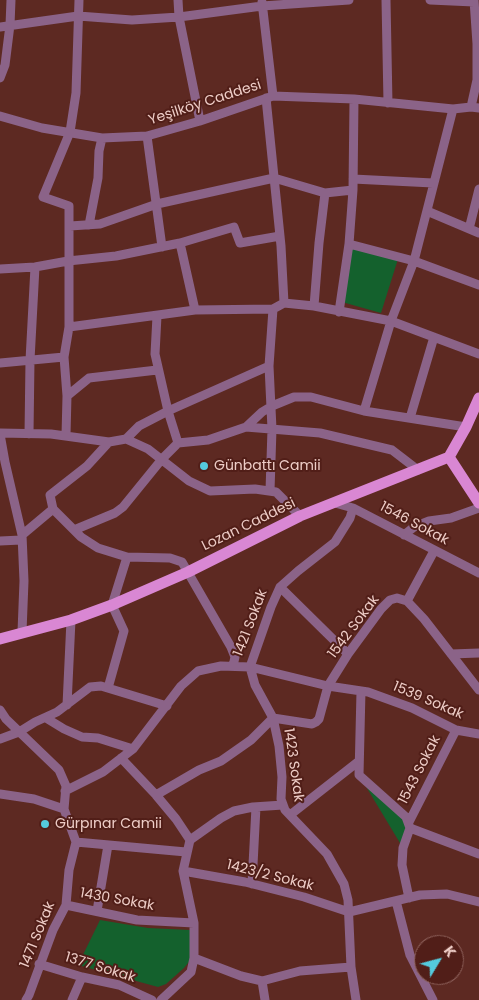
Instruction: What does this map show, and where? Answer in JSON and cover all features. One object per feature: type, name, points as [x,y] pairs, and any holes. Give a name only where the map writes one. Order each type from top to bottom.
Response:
[{"type":"main road","points":[[479,398],[476,413],[449,457],[479,503]]},
{"type":"main road","name":"Lozan Caddesi","points":[[0,638],[71,620],[112,605],[188,572],[300,516],[449,457]]},
{"type":"street","points":[[0,78],[5,64],[11,0]]},
{"type":"street","points":[[66,435],[67,396],[64,357],[68,327],[69,206],[44,197],[70,132],[76,93],[79,0]]},
{"type":"street","points":[[178,0],[179,17],[200,121]]},
{"type":"street","points":[[0,27],[78,16],[132,20],[179,17],[262,3],[349,0]]},
{"type":"street","points":[[386,0],[388,103]]},
{"type":"street","points":[[430,0],[474,1],[478,44],[475,107]]},
{"type":"street","points":[[262,3],[284,303]]},
{"type":"street","name":"Yeşilköy Caddesi","points":[[0,116],[42,128],[102,138],[147,136],[200,121],[269,97],[354,99],[452,108],[475,107]]},
{"type":"street","points":[[339,312],[349,244],[353,190],[354,99]]},
{"type":"street","points":[[364,411],[391,321],[414,261],[452,108]]},
{"type":"street","points":[[147,136],[162,247]]},
{"type":"street","points":[[89,225],[98,178],[99,152],[102,138]]},
{"type":"street","points":[[70,226],[100,224],[156,204],[274,178],[325,193],[353,190]]},
{"type":"street","points":[[352,179],[433,183]]},
{"type":"street","points":[[469,229],[479,189]]},
{"type":"street","points":[[314,306],[325,193]]},
{"type":"street","points":[[427,211],[479,233]]},
{"type":"street","points":[[0,269],[35,267],[68,261],[116,256],[180,243],[234,227],[240,243],[280,236]]},
{"type":"street","points":[[180,243],[195,310]]},
{"type":"street","points":[[349,244],[414,261],[479,285]]},
{"type":"street","points":[[30,434],[30,360],[35,267]]},
{"type":"street","points":[[68,327],[195,310],[273,309],[284,303],[314,306],[391,321],[479,354]]},
{"type":"street","points":[[270,491],[272,406],[270,400],[269,366],[273,309]]},
{"type":"street","points":[[157,316],[154,354],[178,443]]},
{"type":"street","points":[[410,418],[434,337]]},
{"type":"street","points":[[0,363],[64,357]]},
{"type":"street","points":[[126,439],[139,426],[168,411],[269,366]]},
{"type":"street","points":[[67,396],[90,378],[157,370]]},
{"type":"street","points":[[74,530],[123,508],[162,459],[178,443],[208,440],[246,427],[272,406],[294,397],[311,397],[364,411],[466,427]]},
{"type":"street","points":[[246,427],[320,433],[392,450],[418,470]]},
{"type":"street","points":[[22,632],[24,581],[21,537],[0,434],[66,435],[109,442],[126,439],[148,449],[189,481],[210,491],[255,489],[276,492],[300,516]]},
{"type":"street","points":[[109,442],[87,466],[50,495],[52,508],[81,537],[98,548],[126,557],[170,558],[182,562],[231,646],[235,657],[234,666]]},
{"type":"street","name":"1546 Sokak","points":[[335,503],[354,508],[479,573]]},
{"type":"street","points":[[0,541],[21,537],[52,508]]},
{"type":"street","name":"1421 Sokak","points":[[65,791],[103,772],[133,749],[181,686],[198,671],[221,666],[250,667],[280,587],[335,542],[354,508]]},
{"type":"street","points":[[404,535],[414,527],[429,521],[452,518],[479,508]]},
{"type":"street","points":[[434,551],[407,601],[424,619],[479,690]]},
{"type":"street","points":[[108,688],[124,631],[112,605],[126,557]]},
{"type":"street","points":[[280,587],[348,654]]},
{"type":"street","name":"1542 Sokak","points":[[273,718],[312,724],[316,722],[321,712],[328,686],[369,624],[390,600],[397,598],[407,601]]},
{"type":"street","points":[[67,705],[71,620]]},
{"type":"street","points":[[451,654],[479,653]]},
{"type":"street","name":"1539 Sokak","points":[[250,667],[328,686],[360,691],[392,700],[456,730],[479,734]]},
{"type":"street","name":"1423 Sokak","points":[[250,667],[255,686],[273,718],[279,746],[282,777],[281,800],[283,805],[328,854],[344,884],[348,900],[351,967],[356,1000]]},
{"type":"street","points":[[0,739],[19,732],[35,722],[46,718],[90,687],[101,686],[167,706]]},
{"type":"street","points":[[360,691],[359,775],[406,817],[409,825],[479,854]]},
{"type":"street","points":[[0,710],[6,719],[59,770],[66,786],[64,809],[76,842],[186,852]]},
{"type":"street","points":[[46,718],[82,737],[98,738],[133,749]]},
{"type":"street","points":[[156,795],[200,770],[221,761],[251,740],[273,718]]},
{"type":"street","name":"1543 Sokak","points":[[409,898],[402,865],[403,848],[409,825],[456,730]]},
{"type":"street","points":[[121,758],[156,795],[190,840]]},
{"type":"street","points":[[290,814],[359,762]]},
{"type":"street","points":[[0,794],[34,799],[64,809]]},
{"type":"street","points":[[161,1000],[191,972],[194,958],[194,922],[183,871],[190,840],[234,811],[283,805]]},
{"type":"street","points":[[252,884],[256,807]]},
{"type":"street","name":"1471 Sokak","points":[[26,1000],[53,930],[66,905],[69,870],[76,842]]},
{"type":"street","points":[[97,911],[108,845]]},
{"type":"street","name":"1423/2 Sokak","points":[[183,871],[252,884],[304,897],[349,912]]},
{"type":"street","points":[[349,912],[420,895],[447,894],[479,902]]},
{"type":"street","points":[[396,901],[410,955],[433,1000]]},
{"type":"street","name":"1430 Sokak","points":[[66,905],[137,920],[194,922]]},
{"type":"street","points":[[194,958],[241,976],[262,981],[300,971],[351,967]]},
{"type":"street","name":"1377 Sokak","points":[[39,964],[82,978],[119,986],[141,998],[152,1000]]},
{"type":"street","points":[[72,1000],[82,978]]},
{"type":"street","points":[[262,981],[265,1000]]},
{"type":"green space","points":[[350,247],[398,259],[381,313],[342,302]]},
{"type":"green space","points":[[359,775],[409,822],[403,848]]},
{"type":"green space","points":[[100,920],[148,928],[190,930],[193,957],[166,984],[158,987],[78,965]]},
{"type":"place","name":"Günbattı Camii","points":[[204,466]]},
{"type":"place","name":"Gürpınar Camii","points":[[45,824]]}]
